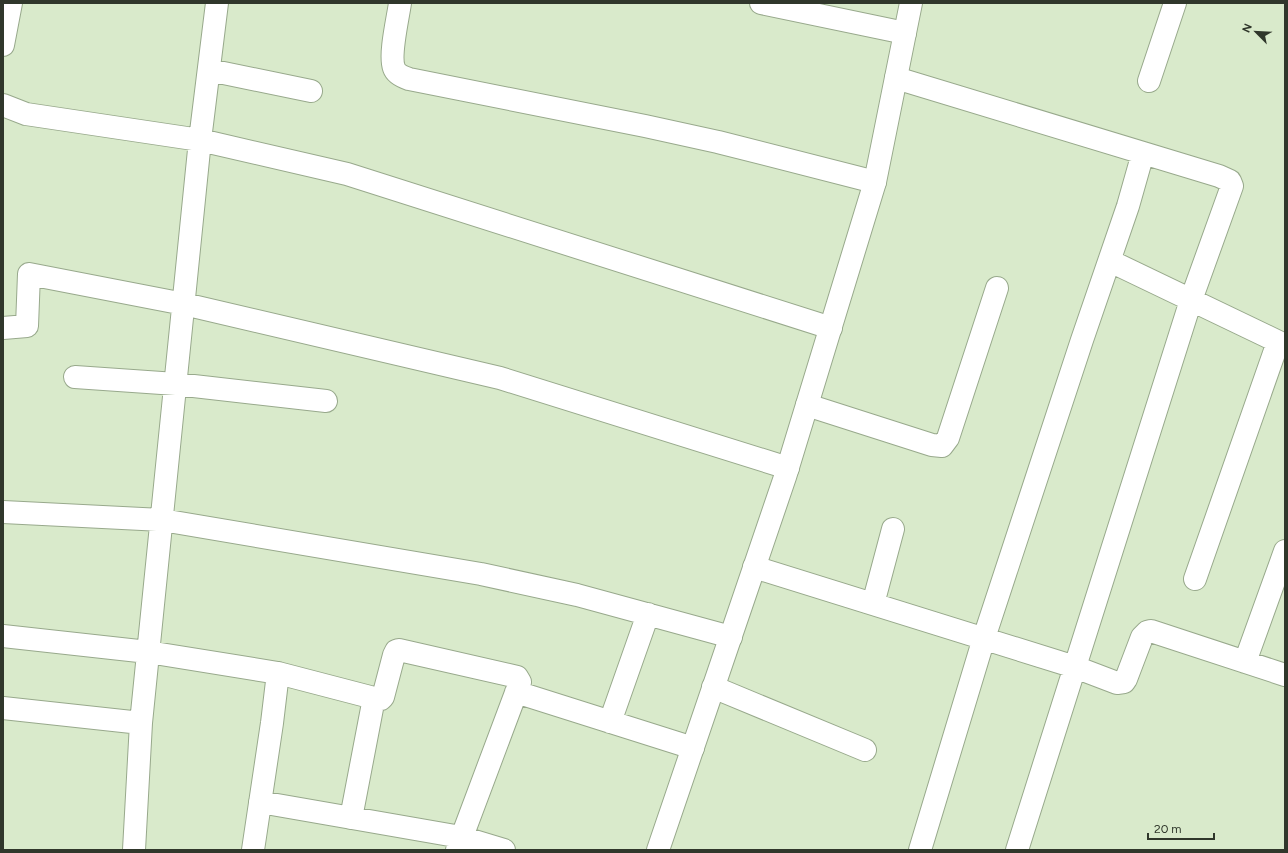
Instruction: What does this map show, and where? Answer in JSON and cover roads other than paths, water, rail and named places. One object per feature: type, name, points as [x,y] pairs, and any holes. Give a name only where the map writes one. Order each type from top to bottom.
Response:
[{"type":"street","points":[[3,44],[11,3]]},
{"type":"street","points":[[134,850],[141,723],[200,140],[217,3]]},
{"type":"street","points":[[400,3],[392,60],[394,70],[400,76],[408,79],[718,142],[875,182]]},
{"type":"street","points":[[761,3],[905,33]]},
{"type":"street","points":[[658,850],[788,468],[875,182],[912,3]]},
{"type":"street","points":[[1150,81],[1175,3]]},
{"type":"street","points":[[209,70],[311,91]]},
{"type":"street","points":[[896,78],[1219,176],[1230,181],[1232,186],[1191,300],[1017,850]]},
{"type":"street","points":[[3,105],[26,114],[200,140],[347,174],[831,328]]},
{"type":"street","points":[[920,850],[984,638],[1082,340],[1110,261],[1143,153]]},
{"type":"street","points":[[1110,261],[1282,343],[1195,579]]},
{"type":"street","points":[[3,328],[27,326],[29,274],[184,304],[500,378],[788,468]]},
{"type":"street","points":[[807,405],[932,446],[942,446],[948,438],[997,288]]},
{"type":"street","points":[[75,377],[176,384],[326,401]]},
{"type":"street","points":[[3,512],[162,520],[481,574],[577,595],[731,637]]},
{"type":"street","points":[[873,604],[893,529]]},
{"type":"street","points":[[1245,662],[1285,551]]},
{"type":"street","points":[[754,567],[984,638],[1074,667],[1117,683],[1124,682],[1142,637],[1150,631],[1285,675]]},
{"type":"street","points":[[610,722],[648,614]]},
{"type":"street","points":[[3,636],[148,652],[278,673],[381,699],[383,697],[394,655],[396,651],[399,650],[517,677],[520,682],[459,844]]},
{"type":"street","points":[[253,850],[278,673]]},
{"type":"street","points":[[713,687],[864,750]]},
{"type":"street","points":[[516,692],[693,748]]},
{"type":"street","points":[[351,818],[374,698]]},
{"type":"street","points":[[3,708],[141,723]]},
{"type":"street","points":[[260,802],[351,818],[459,844],[504,850]]}]
